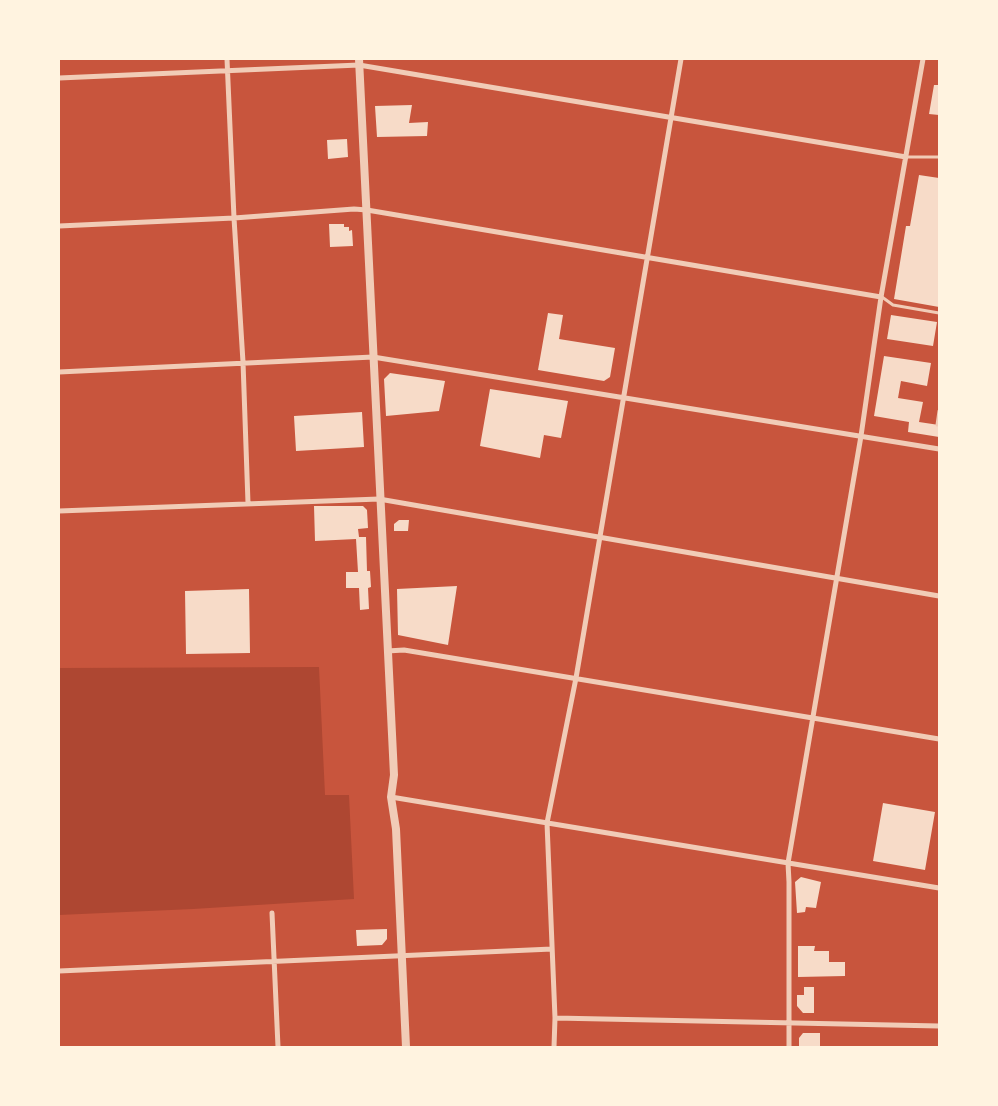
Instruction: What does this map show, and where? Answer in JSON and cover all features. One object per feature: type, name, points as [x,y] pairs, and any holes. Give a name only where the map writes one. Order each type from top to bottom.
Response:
[{"type":"street","points":[[227,59],[234,218],[244,362],[248,503]]},
{"type":"street","points":[[554,1047],[555,1018],[547,823],[576,678],[681,59]]},
{"type":"street","points":[[789,1047],[788,863],[861,436],[881,296],[923,59]]},
{"type":"street","points":[[359,62],[394,775],[391,797],[396,829],[406,1047]]},
{"type":"street","points":[[59,78],[359,62],[671,118],[906,157]]},
{"type":"street","points":[[59,226],[234,218],[354,209],[367,210],[881,296]]},
{"type":"street","points":[[59,372],[373,357],[939,449]]},
{"type":"street","points":[[59,512],[379,499],[939,596]]},
{"type":"street","points":[[387,651],[404,650],[939,739]]},
{"type":"street","points":[[391,797],[939,888]]},
{"type":"street","points":[[272,914],[278,1047]]},
{"type":"street","points":[[59,971],[552,949]]},
{"type":"street","points":[[555,1018],[939,1026]]},
{"type":"lane","points":[[906,157],[939,157]]},
{"type":"lane","points":[[881,296],[893,304],[939,313]]},
{"type":"lane","points":[[937,425],[939,411]]},
{"type":"shaded area","points":[[319,667],[325,795],[349,795],[354,899],[59,915],[59,668]]},
{"type":"building","points":[[934,85],[939,85],[939,115],[929,114]]},
{"type":"building","points":[[412,105],[409,123],[428,122],[427,136],[377,137],[375,106]]},
{"type":"building","points":[[347,139],[348,157],[328,159],[327,140]]},
{"type":"building","points":[[919,175],[939,178],[939,307],[894,299],[906,226],[910,226]]},
{"type":"building","points":[[329,224],[344,224],[344,227],[349,227],[349,231],[352,230],[353,246],[330,247]]},
{"type":"building","points":[[548,313],[563,315],[559,339],[615,348],[610,377],[604,381],[538,370]]},
{"type":"building","points":[[891,315],[937,322],[933,346],[887,339]]},
{"type":"building","points":[[884,356],[931,363],[927,386],[901,381],[898,398],[923,402],[919,422],[939,425],[939,437],[908,432],[909,422],[874,416]]},
{"type":"building","points":[[390,373],[445,381],[439,411],[386,416],[384,379]]},
{"type":"building","points":[[490,389],[568,401],[561,438],[544,435],[540,458],[480,446]]},
{"type":"building","points":[[362,412],[364,447],[296,451],[294,416]]},
{"type":"building","points":[[314,506],[363,506],[367,510],[368,528],[358,529],[359,537],[366,537],[367,571],[370,571],[371,587],[368,588],[369,609],[360,610],[359,588],[346,588],[346,572],[358,572],[356,539],[315,541]]},
{"type":"building","points":[[399,520],[409,520],[408,531],[394,531],[394,524]]},
{"type":"building","points":[[457,586],[448,645],[398,635],[397,589]]},
{"type":"building","points":[[249,589],[250,653],[186,654],[185,591]]},
{"type":"building","points":[[883,803],[935,812],[925,870],[873,861]]},
{"type":"building","points":[[801,877],[821,882],[816,908],[806,907],[805,912],[797,913],[795,882]]},
{"type":"building","points":[[387,929],[387,939],[382,945],[357,946],[356,930]]},
{"type":"building","points":[[798,946],[815,946],[814,951],[829,951],[829,962],[845,962],[845,976],[798,977]]},
{"type":"building","points":[[804,987],[814,987],[814,1013],[803,1013],[797,1006],[797,995],[804,995]]},
{"type":"building","points":[[803,1033],[820,1033],[820,1047],[799,1047],[799,1038]]}]
